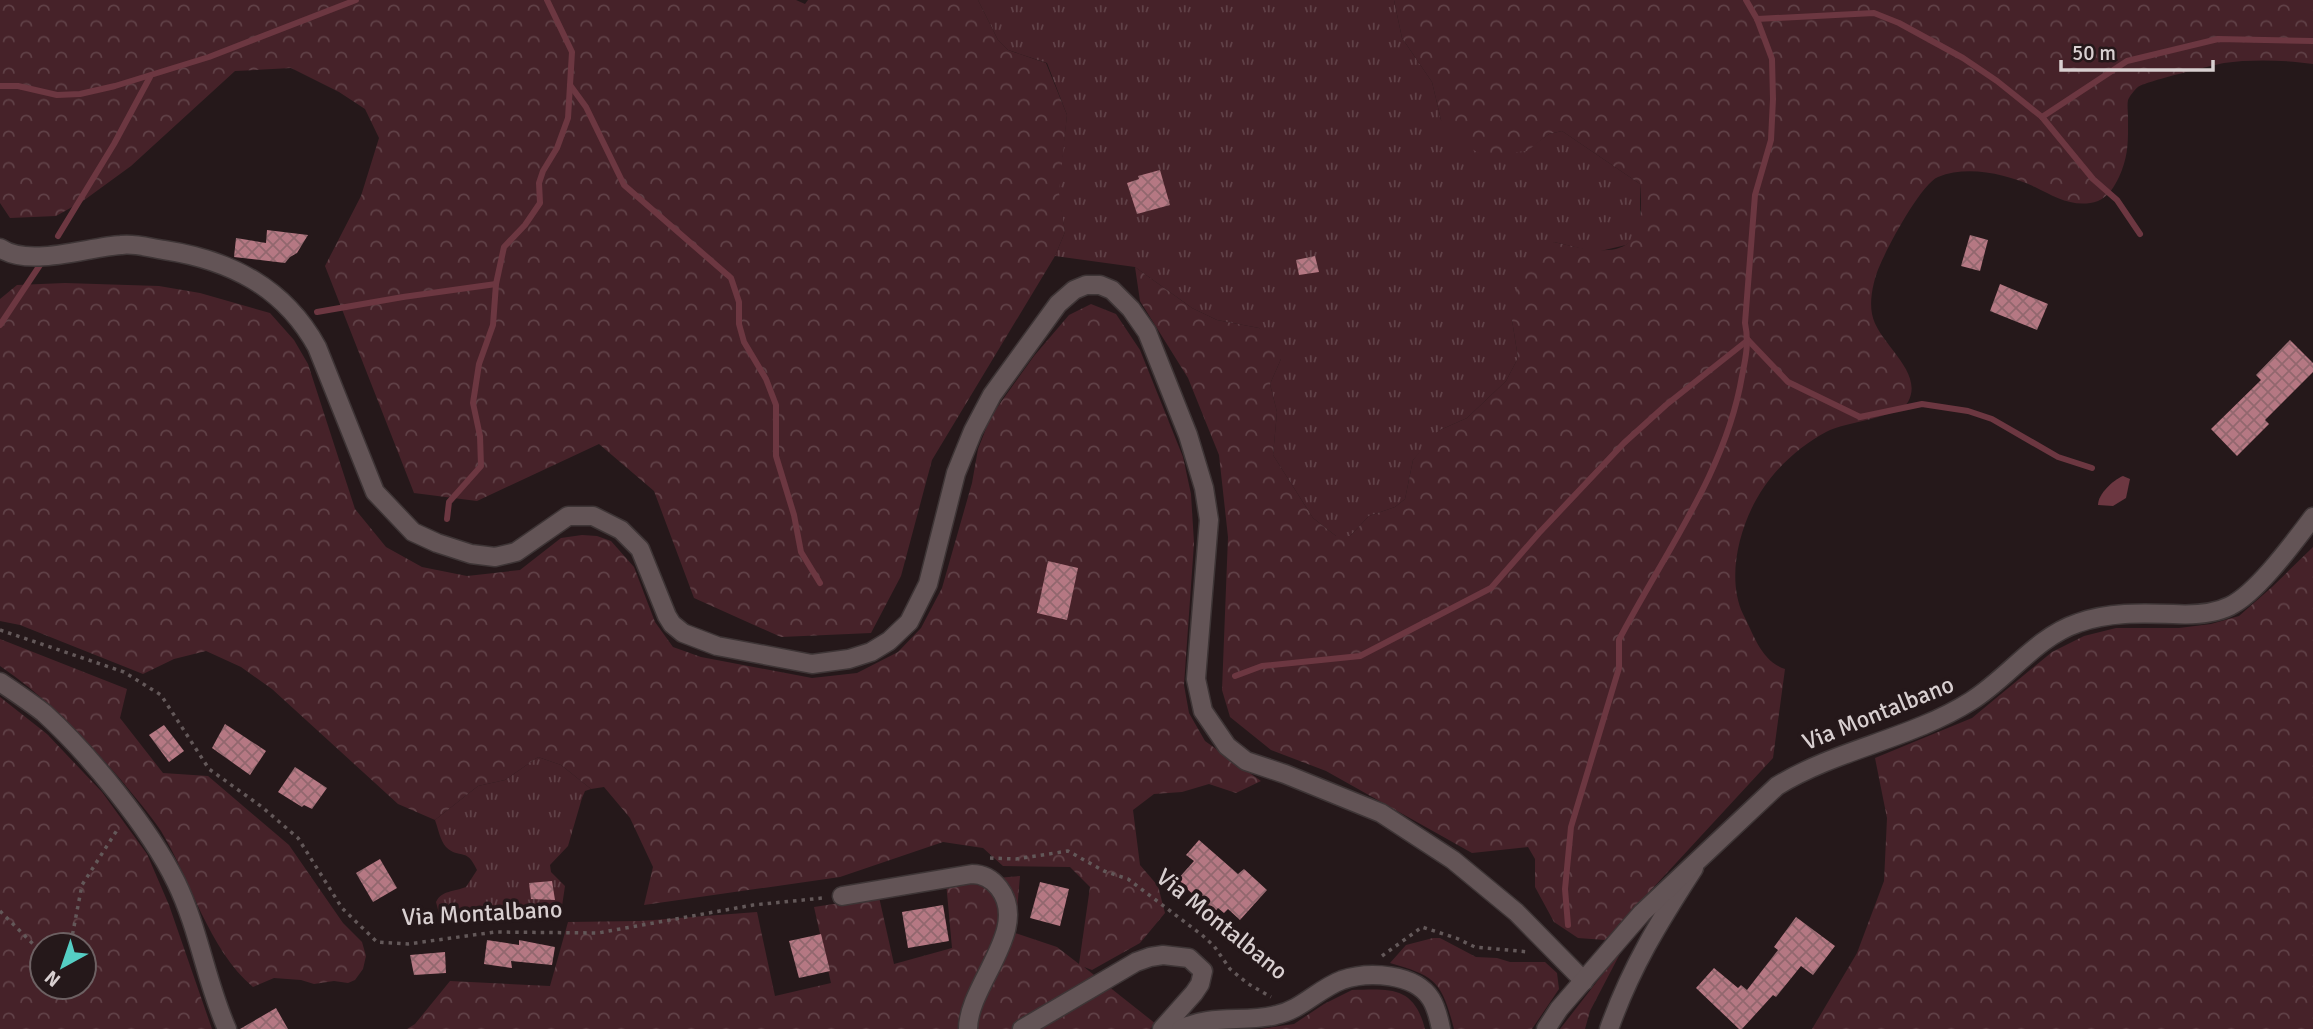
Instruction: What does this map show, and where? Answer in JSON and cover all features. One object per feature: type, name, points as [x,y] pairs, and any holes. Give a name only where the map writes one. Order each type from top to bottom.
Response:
[{"type":"street","points":[[0,248],[9,254],[28,257],[124,244],[193,255],[235,270],[283,300],[307,330],[317,347],[375,492],[413,532],[471,554],[495,557],[516,552],[568,516],[593,516],[621,530],[640,549],[667,616],[671,624],[682,633],[717,646],[812,664],[849,659],[871,652],[889,641],[909,622],[929,584],[956,472],[992,395],[1058,304],[1074,289],[1086,285],[1100,285],[1112,290],[1131,309],[1147,332],[1188,435],[1204,488],[1209,520],[1196,679],[1203,711],[1227,746],[1246,761],[1381,813],[1453,860],[1516,912],[1584,981]]},
{"type":"street","name":"Via Montalbano","points":[[1546,1029],[1559,1009],[1642,913],[1777,786],[1800,772],[1942,717],[1973,700],[2054,634],[2078,623],[2109,616],[2212,612],[2230,607],[2284,556],[2313,517]]},
{"type":"street","points":[[0,682],[43,713],[70,739],[130,810],[155,845],[176,882],[193,924],[206,970],[228,1029]]},
{"type":"street","points":[[1609,1029],[1620,996],[1643,948],[1700,859]]},
{"type":"street","points":[[842,896],[980,874],[995,883],[1005,896],[1008,927],[974,999],[968,1018],[968,1029]]},
{"type":"street","name":"Via Montalbano","points":[[1023,1029],[1136,962],[1163,955],[1189,958],[1203,971],[1200,984],[1162,1029]]},
{"type":"street","name":"Via Montalbano","points":[[1181,1029],[1194,1023],[1262,1018],[1293,1009],[1342,980],[1380,975],[1399,978],[1419,986],[1432,1000],[1441,1029]]},
{"type":"path","name":"Via Montalbano","points":[[0,630],[124,671],[161,695],[209,769],[262,807],[298,838],[342,908],[377,942],[408,944],[495,932],[598,933],[753,905],[842,896]]},
{"type":"path","points":[[73,931],[82,885],[130,810]]},
{"type":"path","name":"Via Montalbano","points":[[989,858],[1016,859],[1068,851],[1104,871],[1128,879],[1202,935],[1214,946],[1230,969],[1247,983],[1293,1009]]},
{"type":"path","points":[[0,911],[28,939]]},
{"type":"path","points":[[1361,976],[1382,956],[1422,927],[1456,937],[1475,947],[1556,954]]},
{"type":"green space","points":[[0,0],[796,0],[805,4],[808,0],[978,0],[998,40],[1008,50],[1046,63],[1067,115],[1059,193],[1065,232],[1055,256],[932,460],[901,576],[871,633],[781,637],[694,598],[654,491],[599,444],[477,501],[414,493],[325,266],[361,196],[379,138],[365,109],[339,92],[291,68],[235,71],[131,166],[83,201],[56,216],[10,218],[0,203]]},
{"type":"green space","points":[[978,0],[1394,0],[1402,38],[1432,82],[1441,120],[1527,150],[1549,134],[1562,131],[1640,184],[1640,224],[1635,238],[1626,245],[1596,252],[1554,242],[1512,320],[1518,358],[1506,381],[1467,418],[1440,430],[1413,460],[1405,499],[1395,507],[1369,516],[1350,536],[1336,536],[1313,518],[1273,455],[1277,412],[1270,384],[1281,359],[1259,328],[1217,320],[1192,308],[1135,267],[1055,256],[1065,232],[1058,193],[1067,115],[1047,63],[1008,50],[998,40]]},
{"type":"green space","points":[[1394,0],[2313,0],[2313,64],[2268,60],[2224,63],[2137,88],[2128,100],[2125,162],[2111,191],[2098,201],[2073,203],[2012,178],[1974,171],[1938,177],[1923,191],[1884,256],[1876,276],[1871,302],[1876,325],[1910,379],[1912,391],[1908,402],[1883,416],[1835,428],[1800,449],[1764,487],[1748,515],[1738,549],[1735,583],[1743,614],[1764,654],[1785,669],[1773,758],[1605,940],[1578,938],[1554,922],[1535,887],[1535,859],[1528,847],[1472,853],[1326,771],[1271,750],[1230,717],[1222,690],[1228,537],[1219,455],[1188,378],[1140,301],[1135,267],[1192,308],[1217,320],[1259,328],[1281,344],[1281,359],[1270,384],[1277,412],[1273,455],[1313,518],[1336,536],[1350,536],[1369,516],[1395,507],[1405,499],[1413,460],[1430,439],[1440,430],[1467,418],[1506,381],[1518,358],[1512,320],[1518,281],[1532,259],[1554,242],[1594,250],[1622,247],[1632,239],[1638,227],[1641,209],[1640,184],[1562,131],[1549,134],[1527,151],[1484,156],[1458,141],[1441,120],[1432,82],[1402,38]]},
{"type":"green space","points":[[65,283],[159,286],[200,293],[270,313],[294,340],[308,364],[355,509],[386,547],[422,567],[467,576],[520,570],[561,538],[597,536],[611,541],[634,567],[655,622],[673,647],[701,657],[812,678],[857,673],[898,652],[921,628],[942,588],[972,483],[978,449],[991,416],[1034,356],[1069,315],[1091,304],[1116,314],[1140,350],[1183,457],[1191,494],[1194,543],[1184,685],[1189,713],[1205,741],[1261,781],[1236,793],[1209,784],[1182,792],[1154,794],[1133,810],[1140,865],[1158,886],[1165,913],[1140,943],[1092,970],[1084,967],[1156,1024],[1150,1029],[407,1029],[415,1024],[450,981],[550,986],[568,922],[640,921],[757,912],[775,996],[831,983],[814,907],[879,897],[894,964],[952,948],[946,882],[1020,876],[1015,933],[1057,947],[1079,964],[1090,887],[1070,867],[1003,866],[983,848],[943,842],[840,877],[644,905],[653,867],[630,818],[604,787],[591,789],[561,765],[538,757],[505,780],[478,786],[435,820],[398,804],[272,689],[241,667],[206,651],[174,659],[143,674],[20,625],[0,621],[0,299],[17,285]]},
{"type":"green space","points":[[2313,547],[2313,1029],[1812,1029],[1857,953],[1884,881],[1887,818],[1875,758],[1972,718],[2052,652],[2084,636],[2116,628],[2179,628],[2211,624],[2239,616]]},
{"type":"green space","points":[[0,639],[127,689],[120,718],[163,773],[208,776],[289,845],[343,923],[362,942],[366,956],[363,969],[355,980],[348,983],[334,981],[314,984],[274,978],[253,987],[237,971],[212,934],[172,850],[156,824],[79,734],[33,691],[0,666]]},
{"type":"green space","points":[[0,697],[47,734],[102,792],[147,854],[169,905],[212,1029],[0,1029]]},
{"type":"green space","points":[[538,757],[561,765],[591,789],[585,791],[582,798],[568,846],[550,865],[551,872],[565,886],[562,906],[556,917],[490,912],[441,921],[436,902],[445,893],[466,887],[477,870],[469,858],[446,847],[435,820],[478,786],[505,780]]},
{"type":"green space","points":[[1440,938],[1476,957],[1510,962],[1545,962],[1557,973],[1559,989],[1532,1029],[1454,1029],[1441,991],[1435,983],[1418,972],[1390,963],[1406,945]]},
{"type":"green space","points":[[1623,948],[1590,1011],[1585,1029],[1560,1029]]},
{"type":"green space","points":[[1352,990],[1399,993],[1414,1005],[1425,1029],[1260,1029],[1294,1024]]},
{"type":"shaded area","points":[[2123,476],[2130,479],[2126,498],[2113,506],[2098,505],[2100,496]]},
{"type":"building","points":[[1160,170],[1170,205],[1137,214],[1127,183],[1139,179],[1138,176]]},
{"type":"building","points":[[267,230],[308,235],[297,253],[285,263],[234,257],[236,238],[266,243]]},
{"type":"building","points":[[1970,235],[1988,240],[1980,271],[1961,266]]},
{"type":"building","points":[[1315,256],[1319,272],[1299,275],[1296,260]]},
{"type":"building","points":[[2000,284],[2048,304],[2037,330],[1990,311]]},
{"type":"building","points":[[2290,340],[2313,363],[2313,372],[2265,420],[2269,424],[2237,456],[2211,429],[2261,380],[2256,375]]},
{"type":"building","points":[[1048,561],[1078,568],[1067,620],[1037,613]]},
{"type":"building","points":[[225,724],[266,751],[250,775],[212,748]]},
{"type":"building","points":[[164,725],[184,751],[169,762],[149,735]]},
{"type":"building","points":[[295,767],[327,788],[312,809],[304,805],[302,807],[278,792]]},
{"type":"building","points":[[1199,840],[1238,874],[1244,869],[1267,890],[1240,920],[1228,909],[1224,913],[1218,908],[1214,913],[1177,880],[1194,861],[1186,855]]},
{"type":"building","points":[[380,859],[397,888],[373,902],[356,873]]},
{"type":"building","points":[[552,881],[555,900],[531,899],[529,883]]},
{"type":"building","points":[[1040,882],[1069,889],[1060,926],[1030,918]]},
{"type":"building","points":[[943,905],[949,941],[908,948],[902,912]]},
{"type":"building","points":[[1796,917],[1835,946],[1813,975],[1801,966],[1776,997],[1773,995],[1742,1029],[1739,1029],[1696,988],[1714,968],[1738,988],[1741,985],[1747,990],[1778,950],[1774,947]]},
{"type":"building","points":[[821,934],[830,971],[799,978],[789,941]]},
{"type":"building","points":[[487,940],[519,945],[519,940],[555,947],[552,965],[511,961],[512,968],[484,964]]},
{"type":"building","points":[[445,952],[446,973],[414,975],[410,955]]},
{"type":"building","points":[[276,1008],[288,1029],[240,1029]]},
{"type":"waterway","points":[[0,86],[18,86],[57,95],[80,94],[115,86],[209,57],[356,0]]},
{"type":"waterway","points":[[447,519],[449,502],[481,466],[480,436],[473,403],[479,364],[493,325],[496,284],[504,247],[525,225],[540,203],[539,183],[557,148],[568,118],[572,52],[547,0]]},
{"type":"waterway","points":[[1568,925],[1565,889],[1571,827],[1619,668],[1619,640],[1708,479],[1734,411],[1743,369],[1755,195],[1771,140],[1773,99],[1772,59],[1757,19],[1746,0]]},
{"type":"waterway","points":[[1757,19],[1874,13],[1899,23],[1963,58],[2042,117],[2093,179],[2117,200],[2140,234]]},
{"type":"waterway","points":[[2042,117],[2127,61],[2218,39],[2313,41]]},
{"type":"waterway","points":[[58,236],[114,144],[150,77]]},
{"type":"waterway","points":[[570,85],[586,107],[624,185],[731,278],[739,302],[739,324],[744,342],[766,379],[776,405],[776,456],[794,515],[801,552],[820,583]]},
{"type":"waterway","points":[[0,325],[40,265]]},
{"type":"waterway","points":[[317,312],[496,284]]},
{"type":"waterway","points":[[1748,340],[1788,382],[1860,417],[1922,404],[1968,411],[1992,419],[2058,457],[2092,468]]},
{"type":"waterway","points":[[1235,676],[1262,666],[1360,656],[1491,588],[1624,443],[1666,405],[1748,340]]}]
